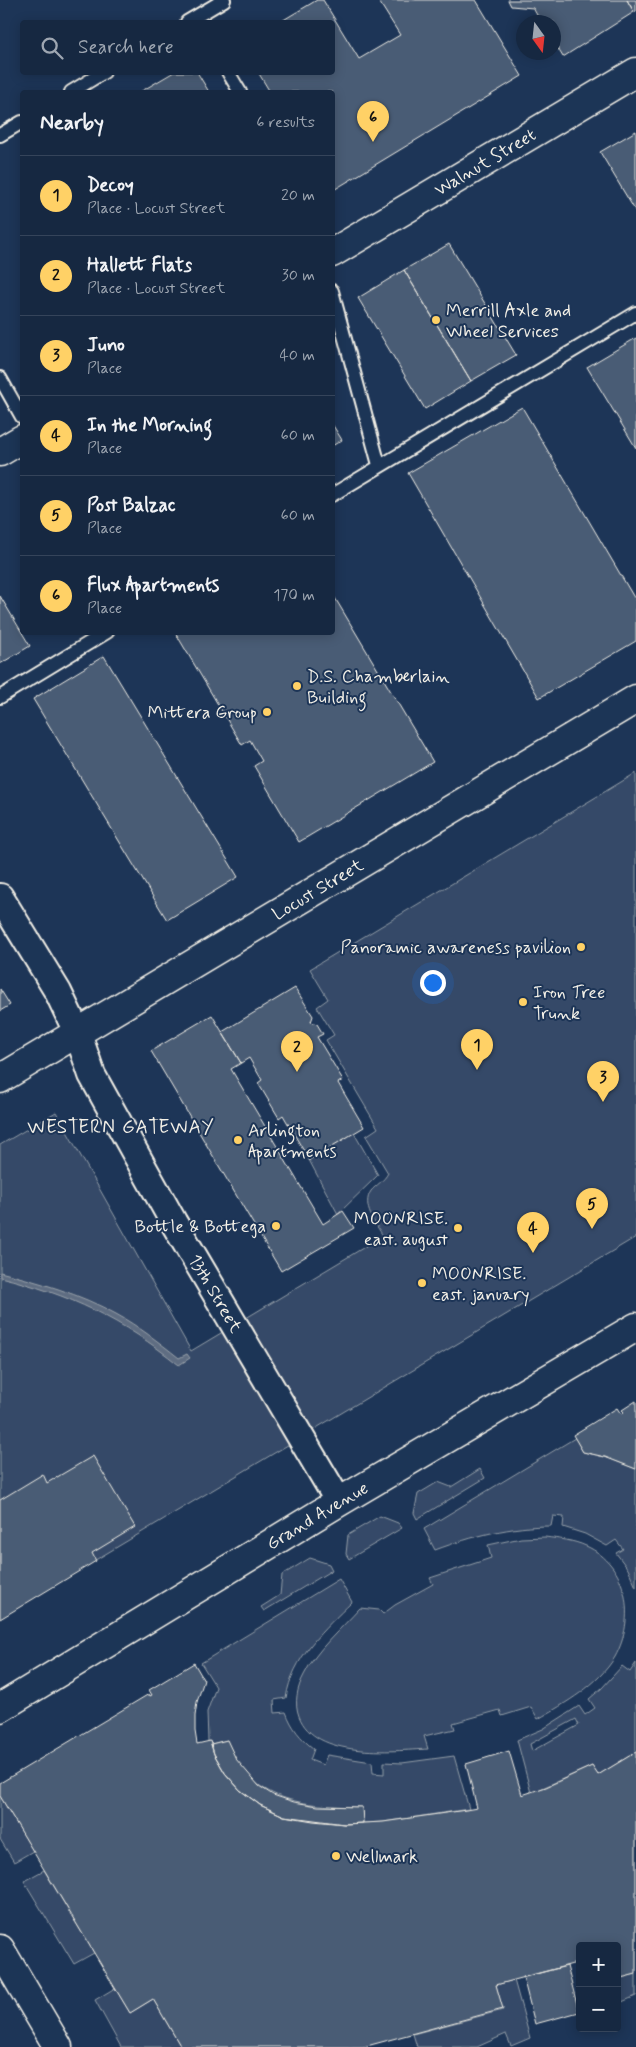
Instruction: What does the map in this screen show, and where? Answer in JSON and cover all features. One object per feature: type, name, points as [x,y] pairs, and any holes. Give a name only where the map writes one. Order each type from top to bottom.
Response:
[{"type":"main road","name":"Walnut Street","points":[[335,251],[636,72]]},
{"type":"main road","points":[[0,452],[20,440]]},
{"type":"main road","name":"Locust Street","points":[[0,1079],[636,699]]},
{"type":"main road","name":"Grand Avenue","points":[[0,1708],[339,1502],[636,1326]]},
{"type":"main road","points":[[0,1949],[58,2047]]},
{"type":"street","name":"13th Street","points":[[0,897],[58,992],[78,1034],[92,1075],[108,1106],[174,1223],[339,1502]]},
{"type":"lane","points":[[194,20],[224,0]]},
{"type":"lane","points":[[74,90],[99,75]]},
{"type":"lane","points":[[230,75],[239,90]]},
{"type":"lane","points":[[0,135],[20,123]]},
{"type":"lane","points":[[335,302],[379,466]]},
{"type":"lane","points":[[335,493],[636,313]]},
{"type":"lane","points":[[0,378],[20,413]]},
{"type":"lane","points":[[0,698],[102,635]]},
{"type":"shaded area","points":[[636,773],[636,1237],[0,1617],[0,1145],[56,1112],[191,1351],[383,1236],[373,1220],[368,1203],[371,1191],[388,1173],[366,1136],[378,1128],[326,1040],[334,1035],[317,1007],[328,999],[310,969]]},
{"type":"shaded area","points":[[354,1133],[378,1175],[338,1214],[309,1160]]},
{"type":"shaded area","points":[[0,1272],[44,1284],[88,1300],[132,1324],[179,1358],[187,1354],[190,1358],[179,1365],[137,1335],[94,1310],[72,1300],[0,1277]]},
{"type":"shaded area","points":[[575,1438],[583,1452],[605,1457],[636,1469],[636,1587],[628,1569],[616,1553],[623,1549],[616,1540],[607,1546],[585,1534],[563,1527],[564,1517],[553,1516],[551,1526],[536,1526],[492,1533],[435,1550],[424,1529]]},
{"type":"shaded area","points":[[480,1469],[485,1478],[417,1519],[414,1513],[418,1494],[438,1482],[451,1487]]},
{"type":"shaded area","points":[[380,1516],[398,1523],[402,1528],[349,1559],[346,1554],[348,1535]]},
{"type":"shaded area","points":[[545,1537],[576,1542],[586,1546],[612,1566],[620,1579],[626,1610],[622,1642],[608,1667],[591,1685],[538,1719],[531,1707],[502,1716],[500,1710],[453,1723],[455,1729],[424,1736],[428,1749],[376,1751],[337,1746],[321,1740],[308,1730],[299,1716],[297,1706],[298,1690],[302,1680],[322,1648],[360,1608],[379,1610],[383,1614],[395,1605],[433,1584],[430,1578],[491,1558],[488,1545],[521,1538]]},
{"type":"shaded area","points":[[310,1558],[329,1564],[332,1570],[264,1611],[261,1607],[280,1595],[282,1575]]},
{"type":"shaded area","points":[[339,1579],[352,1602],[320,1634],[302,1657],[289,1683],[286,1698],[274,1700],[275,1713],[286,1712],[297,1732],[314,1749],[310,1760],[323,1765],[327,1755],[372,1762],[373,1773],[384,1774],[384,1762],[402,1763],[454,1756],[469,1809],[383,1822],[363,1823],[362,1807],[300,1802],[281,1797],[264,1789],[249,1777],[237,1761],[227,1740],[211,1744],[208,1741],[207,1712],[216,1687],[201,1663]]},
{"type":"shaded area","points":[[636,1663],[636,1752],[598,1775],[592,1766],[531,1793],[517,1740],[543,1729],[579,1706],[585,1715],[595,1708],[589,1699],[622,1666],[630,1672]],"holes":[[[576,1719],[579,1725],[532,1751],[530,1744]]]},
{"type":"shaded area","points":[[0,1796],[33,1851],[14,1862],[0,1839]]},
{"type":"shaded area","points":[[44,1870],[94,1953],[74,1964],[24,1881]]},
{"type":"shaded area","points":[[636,1974],[636,1996],[621,2002],[621,1987],[621,1978]]},
{"type":"shaded area","points":[[514,1980],[530,2038],[511,2046],[506,2034],[477,2047],[417,2047],[413,2034],[503,2010],[496,1985]]},
{"type":"shaded area","points":[[115,1988],[130,2013],[153,1999],[181,2047],[121,2047],[95,2000]]},
{"type":"building","points":[[317,0],[323,0],[359,59],[400,35],[378,0],[476,0],[522,76],[335,189],[335,90],[269,90],[260,75],[335,75],[335,20],[283,20]]},
{"type":"building","points":[[508,0],[627,0],[634,12],[563,57],[561,54],[561,15],[537,15],[533,8],[511,6]]},
{"type":"building","points":[[627,0],[636,0],[636,11],[634,12]]},
{"type":"building","points":[[169,75],[199,75],[208,90],[143,90]]},
{"type":"building","points":[[636,131],[636,212],[600,152]]},
{"type":"building","points":[[449,244],[516,355],[471,381],[404,270]]},
{"type":"building","points":[[404,270],[471,381],[425,409],[358,298]]},
{"type":"building","points":[[636,338],[636,448],[587,367]]},
{"type":"building","points":[[522,407],[636,601],[636,641],[539,698],[408,473]]},
{"type":"building","points":[[335,429],[342,440],[335,444]]},
{"type":"building","points":[[0,596],[20,629],[20,635],[23,635],[30,646],[0,664]]},
{"type":"building","name":"D.S. Chamberlain Building","points":[[335,598],[433,762],[299,842],[254,766],[262,761],[250,740],[242,745],[177,635],[335,635]]},
{"type":"building","points":[[104,656],[238,877],[167,920],[33,699]]},
{"type":"building","points":[[295,988],[313,1016],[311,1022],[317,1024],[323,1034],[317,1037],[343,1080],[338,1083],[364,1127],[309,1160],[283,1115],[279,1118],[258,1083],[262,1080],[249,1058],[241,1063],[222,1032]]},
{"type":"building","points":[[0,989],[10,1005],[0,1011]]},
{"type":"building","name":"Arlington Apartments","points":[[212,1015],[241,1063],[231,1069],[323,1224],[343,1211],[354,1228],[281,1271],[151,1051]]},
{"type":"building","points":[[636,1401],[636,1469],[605,1457],[583,1452],[573,1435],[617,1408],[621,1414],[624,1412],[622,1410]]},
{"type":"building","points":[[93,1456],[135,1527],[92,1553],[96,1561],[0,1619],[0,1500],[43,1474],[47,1483]]},
{"type":"building","name":"Wellmark","points":[[194,1663],[204,1680],[195,1716],[197,1744],[210,1741],[214,1754],[225,1773],[240,1790],[260,1805],[284,1816],[344,1824],[383,1822],[477,1808],[466,1764],[509,1751],[522,1795],[546,1787],[592,1766],[598,1775],[636,1752],[636,1974],[621,1978],[621,1942],[576,1942],[576,1963],[496,1985],[503,2009],[363,2047],[181,2047],[153,1999],[130,2013],[0,1796],[0,1783],[149,1694],[150,1696],[152,1695],[149,1690]]},
{"type":"building","points":[[227,1740],[236,1759],[259,1786],[273,1795],[294,1802],[318,1806],[362,1807],[363,1823],[344,1824],[284,1816],[260,1805],[240,1790],[225,1773],[214,1754],[211,1744]]},
{"type":"building","points":[[567,1966],[576,2000],[576,2013],[535,2024],[523,1977]]},
{"type":"place","name":"Flux Apartments","points":[[373,142]]},
{"type":"place","name":"Merrill Axle and Wheel Services","points":[[436,320]]},
{"type":"place","name":"D.S. Chamberlain Building","points":[[297,686]]},
{"type":"place","name":"Mittera Group","points":[[267,712]]},
{"type":"place","name":"Panoramic awareness pavilion","points":[[581,947]]},
{"type":"place","name":"Iron Tree Trunk","points":[[523,1002]]},
{"type":"place","name":"Decoy","points":[[477,1070]]},
{"type":"place","name":"Hallett Flats","points":[[297,1072]]},
{"type":"place","name":"Juno","points":[[603,1102]]},
{"type":"place","name":"Arlington Apartments","points":[[238,1140]]},
{"type":"place","name":"Bottle & Bottega","points":[[276,1226]]},
{"type":"place","name":"MOONRISE. east. august","points":[[458,1228]]},
{"type":"place","name":"Post Balzac","points":[[592,1229]]},
{"type":"place","name":"In the Morning","points":[[533,1253]]},
{"type":"place","name":"MOONRISE. east. january","points":[[422,1283]]},
{"type":"place","name":"Wellmark","points":[[336,1856]]},
{"type":"district","name":"WESTERN GATEWAY","points":[[121,1126]]}]
